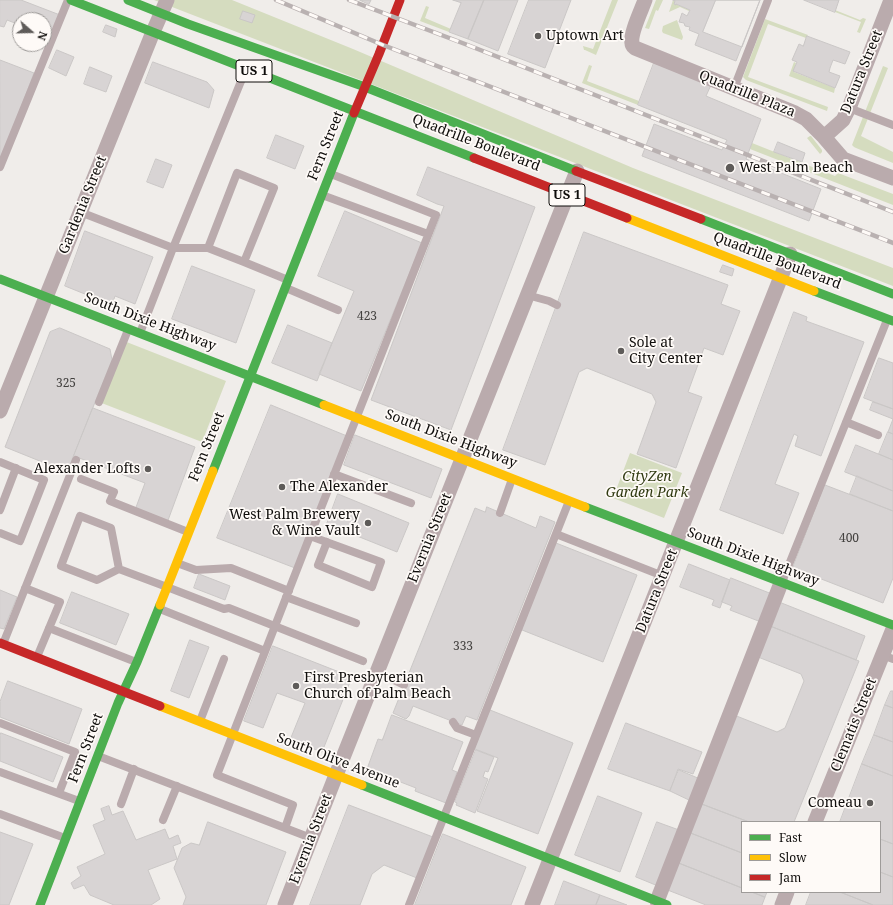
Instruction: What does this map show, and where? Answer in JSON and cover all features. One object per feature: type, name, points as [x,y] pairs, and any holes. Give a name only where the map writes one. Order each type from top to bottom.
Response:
[{"type":"street","name":"Quadrille Boulevard","points":[[69,0],[890,320]]},
{"type":"street","name":"Quadrille Boulevard","points":[[128,0],[161,14],[364,87],[577,172],[893,294]]},
{"type":"street","name":"Gardenia Street","points":[[0,411],[153,32],[168,0]]},
{"type":"street","name":"Fern Street","points":[[40,905],[123,692],[137,662],[177,563],[364,87],[379,54],[400,0]]},
{"type":"street","name":"Quadrille Plaza","points":[[645,0],[633,34],[633,46],[795,113],[806,119],[843,159],[893,178]]},
{"type":"street","name":"Datura Street","points":[[824,137],[843,120],[849,108],[891,0]]},
{"type":"street","name":"Evernia Street","points":[[285,905],[577,172]]},
{"type":"street","name":"Datura Street","points":[[532,905],[790,254]]},
{"type":"street","name":"South Dixie Highway","points":[[0,279],[781,583],[893,625]]},
{"type":"street","points":[[659,904],[781,583]]},
{"type":"street","name":"Clematis Street","points":[[815,821],[888,657],[893,629]]},
{"type":"street","name":"South Olive Avenue","points":[[1,646],[37,658],[444,817],[659,904]]},
{"type":"street","points":[[782,905],[787,893]]},
{"type":"lane","points":[[0,167],[69,0]]},
{"type":"lane","points":[[734,88],[768,0]]},
{"type":"lane","points":[[140,333],[246,68]]},
{"type":"lane","points":[[849,108],[893,125]]},
{"type":"lane","points":[[208,248],[237,173],[274,188],[244,262]]},
{"type":"lane","points":[[285,828],[293,805],[217,775],[436,215],[330,173]]},
{"type":"lane","points":[[322,195],[428,234]]},
{"type":"lane","points":[[80,212],[173,248],[208,248],[244,262],[338,310]]},
{"type":"lane","points":[[527,295],[549,301],[557,305]]},
{"type":"lane","points":[[781,583],[846,422],[890,320]]},
{"type":"lane","points":[[99,402],[129,329]]},
{"type":"lane","points":[[846,422],[878,435]]},
{"type":"lane","points":[[1,646],[76,460]]},
{"type":"lane","points":[[0,462],[44,480],[20,541],[0,533]]},
{"type":"lane","points":[[0,510],[16,468]]},
{"type":"lane","points":[[334,474],[411,503]]},
{"type":"lane","points":[[500,513],[512,478]]},
{"type":"lane","points":[[81,479],[114,492],[110,501],[189,532]]},
{"type":"lane","points":[[409,905],[569,500]]},
{"type":"lane","points":[[119,568],[111,528],[80,516],[61,566],[97,580],[119,568],[224,609],[228,608],[362,661]]},
{"type":"lane","points":[[556,534],[663,576]]},
{"type":"lane","points":[[310,536],[327,542],[381,562],[372,587],[318,565],[327,542]]},
{"type":"lane","points":[[177,563],[196,570],[231,568],[356,623]]},
{"type":"lane","points":[[25,588],[60,602],[37,658]]},
{"type":"lane","points":[[158,609],[265,651]]},
{"type":"lane","points":[[49,628],[137,662]]},
{"type":"lane","points":[[200,722],[224,659]]},
{"type":"lane","points":[[377,672],[404,685]]},
{"type":"lane","points":[[453,722],[457,728],[476,735]]},
{"type":"lane","points":[[0,723],[75,752],[59,794]]},
{"type":"lane","points":[[98,756],[311,838]]},
{"type":"lane","points":[[122,804],[134,769]]},
{"type":"lane","points":[[0,772],[80,801]]},
{"type":"lane","points":[[163,820],[177,786]]},
{"type":"lane","points":[[0,814],[66,839]]},
{"type":"green space","points":[[154,0],[232,0],[353,49],[633,168],[893,268],[893,286]]},
{"type":"green space","points":[[612,0],[618,0],[596,55],[584,50],[583,46],[593,49]]},
{"type":"green space","points":[[656,0],[663,0],[658,11],[656,10],[649,29],[645,28]]},
{"type":"green space","points":[[673,0],[675,1],[674,4],[690,10],[689,11],[680,7],[669,12]]},
{"type":"green space","points":[[426,6],[429,7],[425,18],[451,29],[449,32],[420,21]]},
{"type":"green space","points":[[835,10],[860,20],[863,18],[866,19],[860,33],[857,32],[861,22],[835,12]]},
{"type":"green space","points":[[765,19],[808,35],[806,38],[768,24],[748,77],[828,107],[827,111],[746,80],[743,77]]},
{"type":"green space","points":[[677,20],[683,37],[682,40],[663,33],[662,31],[663,26]]},
{"type":"green space","points":[[794,62],[796,63],[794,72],[835,88],[834,93],[789,76]]},
{"type":"green space","points":[[589,65],[592,66],[587,81],[639,101],[638,105],[582,83]]},
{"type":"green space","points":[[883,66],[888,68],[861,136],[893,152],[893,163],[852,145]]},
{"type":"green space","points":[[810,136],[822,150],[820,154],[807,138]]},
{"type":"green space","points":[[752,143],[835,176],[838,173],[893,194],[893,205],[750,149]]},
{"type":"green space","points":[[124,341],[226,381],[202,442],[99,402]]},
{"type":"green space","name":"CityZen Garden Park","points":[[630,453],[682,473],[664,518],[613,498]]},
{"type":"building","points":[[0,0],[21,0],[60,15],[52,35],[52,12],[12,12],[12,22],[7,20],[4,27],[0,26]]},
{"type":"building","points":[[360,0],[371,0],[369,4]]},
{"type":"building","points":[[453,0],[484,0],[468,39],[449,32],[461,3]]},
{"type":"building","points":[[484,0],[518,0],[498,51],[468,39]]},
{"type":"building","points":[[529,0],[571,0],[545,68],[508,54]]},
{"type":"building","points":[[673,0],[760,0],[736,61],[695,45],[699,34],[689,30],[690,27],[685,26],[684,23],[679,22],[682,13],[687,16],[690,10],[674,4],[675,1]]},
{"type":"building","points":[[716,0],[760,0],[742,47],[703,32]]},
{"type":"building","points":[[804,0],[839,0],[835,12]]},
{"type":"building","points":[[243,11],[255,15],[252,23],[240,19]]},
{"type":"building","points":[[106,25],[117,29],[115,37],[103,32]]},
{"type":"building","points":[[807,36],[850,52],[845,64],[833,60],[829,72],[840,76],[835,88],[793,71],[797,62],[792,60],[799,44],[803,46]]},
{"type":"building","points":[[57,50],[74,57],[66,76],[49,68]]},
{"type":"building","points":[[0,60],[34,73],[0,163]]},
{"type":"building","points":[[153,62],[207,82],[214,90],[209,108],[145,83]]},
{"type":"building","points":[[654,63],[711,85],[706,96],[761,119],[746,159],[821,189],[809,221],[642,156],[654,124],[722,150],[727,140],[638,105]]},
{"type":"building","points":[[90,67],[112,76],[106,92],[84,84]]},
{"type":"building","points":[[276,135],[304,146],[295,169],[267,158]]},
{"type":"building","points":[[778,142],[805,153],[802,162],[774,152]]},
{"type":"building","points":[[156,159],[172,165],[163,188],[147,182]]},
{"type":"building","points":[[428,167],[535,207],[451,430],[371,400],[444,206],[417,195]]},
{"type":"building","points":[[345,211],[422,243],[361,391],[319,374],[354,291],[318,276]]},
{"type":"building","points":[[85,231],[153,257],[135,304],[115,296],[112,305],[65,286]]},
{"type":"building","name":"Sole at City Center","points":[[584,232],[728,285],[721,304],[740,311],[723,355],[704,348],[688,392],[702,397],[676,468],[637,454],[656,402],[652,394],[587,368],[579,372],[545,465],[503,450]]},
{"type":"building","points":[[723,265],[734,269],[732,276],[720,272]]},
{"type":"building","points":[[192,266],[255,290],[236,343],[172,319]]},
{"type":"building","points":[[794,312],[807,317],[806,321],[864,342],[821,456],[795,446],[798,436],[794,434],[775,484],[799,493],[783,534],[720,510]]},
{"type":"building","points":[[288,325],[332,343],[317,381],[272,363]]},
{"type":"building","points":[[60,328],[110,349],[112,360],[67,472],[5,447],[50,332]]},
{"type":"building","points":[[879,358],[893,363],[893,409],[864,398]]},
{"type":"building","points":[[873,402],[893,409],[893,419],[870,410]]},
{"type":"building","name":"The Alexander","points":[[271,405],[347,436],[295,568],[217,538]]},
{"type":"building","name":"Alexander Lofts","points":[[93,408],[195,447],[167,523],[135,510],[145,483],[74,456]]},
{"type":"building","points":[[893,419],[893,434],[888,432]]},
{"type":"building","points":[[888,432],[893,434],[893,460],[879,454]]},
{"type":"building","points":[[355,435],[442,469],[431,498],[344,465]]},
{"type":"building","points":[[856,445],[893,460],[893,491],[845,472]]},
{"type":"building","points":[[857,476],[893,491],[893,511],[850,494]]},
{"type":"building","points":[[825,485],[893,511],[893,578],[883,603],[793,568]]},
{"type":"building","name":"West Palm Brewery & Wine Vault","points":[[338,494],[409,523],[397,552],[327,524]]},
{"type":"building","points":[[487,507],[536,528],[540,516],[555,522],[477,720],[466,716],[462,725],[413,706],[409,716],[406,719],[393,713],[475,508],[485,512]]},
{"type":"building","points":[[556,543],[637,575],[603,662],[522,630]]},
{"type":"building","points":[[689,564],[730,580],[720,608],[712,605],[714,600],[680,587]]},
{"type":"building","points":[[199,574],[230,586],[225,600],[194,588]]},
{"type":"building","points":[[731,578],[772,594],[761,622],[730,610],[732,606],[722,602]]},
{"type":"building","points":[[0,590],[17,597],[4,629],[0,628]]},
{"type":"building","points":[[72,592],[129,614],[116,645],[60,623]]},
{"type":"building","points":[[779,602],[865,636],[856,660],[770,626]]},
{"type":"building","points":[[770,626],[859,661],[794,821],[746,821],[699,803],[734,715],[777,732],[785,728],[804,681],[801,674],[758,657]]},
{"type":"building","points":[[190,640],[209,647],[189,698],[171,691]]},
{"type":"building","points":[[273,646],[352,677],[322,752],[290,740],[305,703],[277,693],[263,728],[244,721]]},
{"type":"building","points":[[8,681],[82,709],[69,744],[0,717],[0,702]]},
{"type":"building","points":[[891,691],[893,691],[893,708],[885,705]]},
{"type":"building","points":[[885,705],[893,708],[893,742],[874,735]]},
{"type":"building","points":[[490,710],[573,743],[538,834],[477,811],[498,758],[475,749]]},
{"type":"building","points":[[392,715],[463,742],[452,770],[457,772],[446,803],[415,791],[416,788],[367,769],[378,739],[382,740]]},
{"type":"building","points":[[626,723],[702,752],[693,774],[678,769],[670,791],[608,769]]},
{"type":"building","points":[[1,733],[63,757],[53,782],[0,761]]},
{"type":"building","points":[[874,735],[893,742],[893,776],[862,764]]},
{"type":"building","points":[[476,750],[494,757],[488,772],[485,771],[483,777],[488,779],[475,813],[456,805],[457,803],[455,802]]},
{"type":"building","name":"Comeau","points":[[862,764],[893,776],[893,844],[881,839],[881,821],[840,821]]},
{"type":"building","points":[[679,770],[700,779],[691,801],[670,791]]},
{"type":"building","points":[[598,796],[642,813],[620,872],[575,855]]},
{"type":"building","points":[[699,803],[746,821],[741,821],[741,853],[688,832]]},
{"type":"building","points":[[349,805],[433,837],[417,878],[384,865],[372,874],[360,905],[310,905]]},
{"type":"building","points":[[109,806],[112,815],[123,811],[136,840],[165,829],[169,839],[178,835],[181,843],[173,846],[177,859],[148,870],[160,899],[151,905],[114,905],[90,895],[84,885],[74,889],[71,883],[81,876],[77,867],[105,854],[93,825],[105,820],[101,809]]},
{"type":"building","points":[[208,822],[286,852],[266,905],[183,905],[186,897],[174,868],[182,848],[191,843],[199,845]]},
{"type":"building","points":[[657,822],[679,830],[658,886],[636,877]]},
{"type":"building","points":[[0,832],[33,844],[9,905],[0,905]]},
{"type":"building","points":[[688,832],[741,853],[741,888],[676,862]]},
{"type":"building","points":[[443,834],[526,867],[511,905],[415,905]]},
{"type":"building","points":[[881,839],[893,844],[893,877],[881,872]]},
{"type":"building","points":[[676,862],[741,888],[741,893],[755,893],[765,897],[762,905],[706,905],[665,889]]},
{"type":"building","points":[[881,872],[893,877],[893,905],[873,905],[843,893],[881,893]]},
{"type":"building","points":[[564,881],[600,895],[596,905],[555,905]]},
{"type":"building","points":[[755,893],[767,893],[765,897]]},
{"type":"building","points":[[811,893],[843,893],[873,905],[806,905]]},
{"type":"building","points":[[600,895],[627,905],[596,905]]},
{"type":"railway","points":[[276,0],[383,45],[893,243]]},
{"type":"railway","points":[[349,0],[893,212]]},
{"type":"traffic: fast","points":[[71,0],[474,158]]},
{"type":"traffic: fast","points":[[128,0],[188,24],[365,87],[576,171]]},
{"type":"traffic: fast","points":[[213,471],[354,113]]},
{"type":"traffic: fast","points":[[701,219],[893,294]]},
{"type":"traffic: fast","points":[[0,279],[324,405]]},
{"type":"traffic: fast","points":[[814,291],[893,321]]},
{"type":"traffic: fast","points":[[585,507],[893,625]]},
{"type":"traffic: fast","points":[[40,905],[118,703],[137,662],[160,605]]},
{"type":"traffic: fast","points":[[362,785],[667,905]]},
{"type":"traffic: slow","points":[[627,218],[814,291]]},
{"type":"traffic: slow","points":[[324,405],[585,507]]},
{"type":"traffic: slow","points":[[160,605],[213,471]]},
{"type":"traffic: slow","points":[[160,706],[362,785]]},
{"type":"traffic: jam","points":[[354,113],[400,0]]},
{"type":"traffic: jam","points":[[474,158],[627,218]]},
{"type":"traffic: jam","points":[[576,171],[701,219]]},
{"type":"traffic: jam","points":[[0,643],[160,706]]},
{"type":"place","name":"Uptown Art","points":[[538,36]]},
{"type":"place","name":"West Palm Beach","points":[[730,168]]},
{"type":"place","name":"Sole at City Center","points":[[621,351]]},
{"type":"place","name":"Alexander Lofts","points":[[148,469]]},
{"type":"place","name":"The Alexander","points":[[282,487]]},
{"type":"place","name":"West Palm Brewery & Wine Vault","points":[[368,523]]},
{"type":"place","name":"First Presbyterian Church of Palm Beach","points":[[296,686]]},
{"type":"place","name":"Comeau","points":[[870,803]]}]
